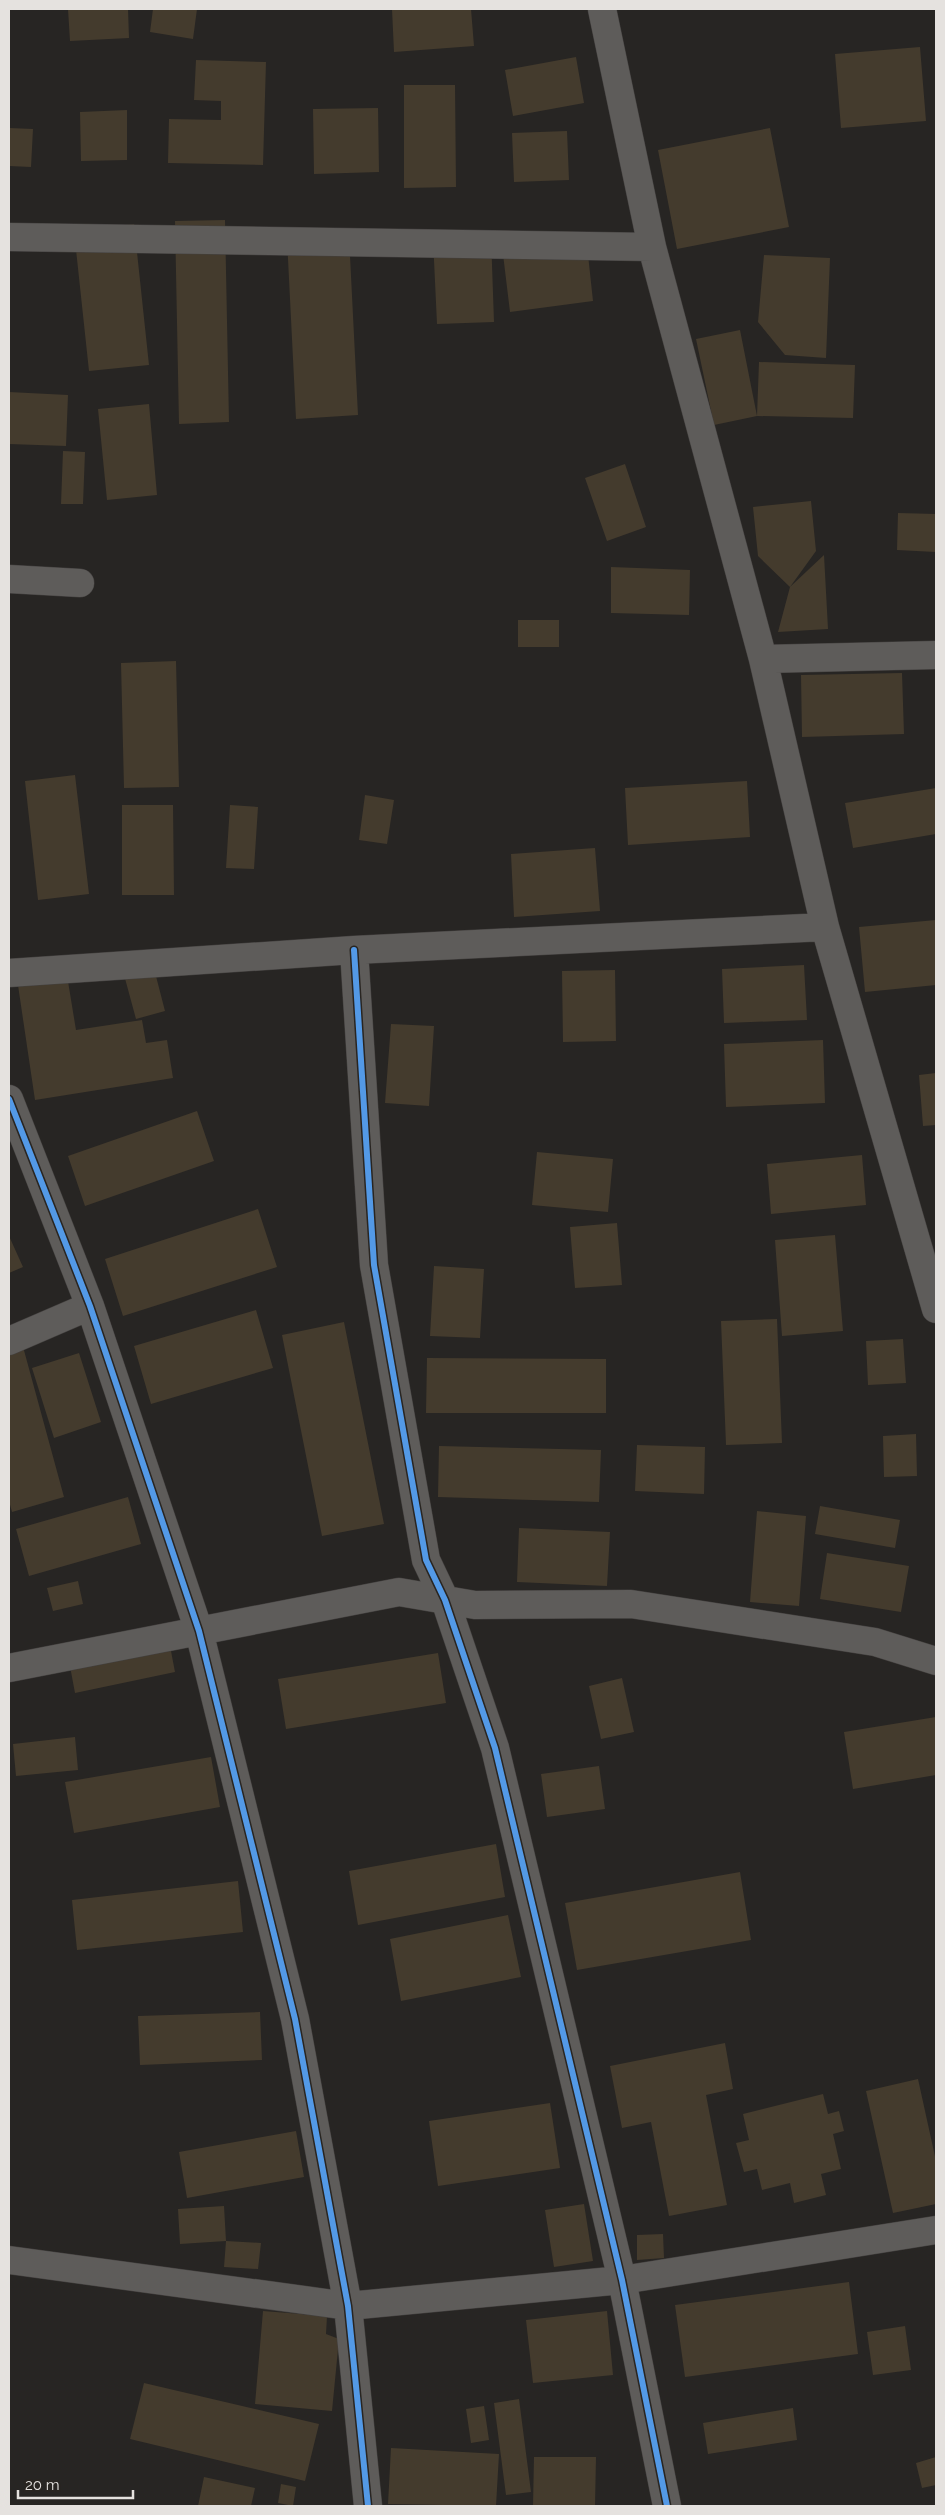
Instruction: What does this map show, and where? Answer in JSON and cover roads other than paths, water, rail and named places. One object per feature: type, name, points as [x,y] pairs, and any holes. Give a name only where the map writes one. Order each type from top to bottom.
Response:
[{"type":"street","points":[[602,9],[652,247],[763,659],[824,927],[936,1309]]},
{"type":"street","points":[[9,237],[652,247]]},
{"type":"street","points":[[9,579],[80,583]]},
{"type":"street","points":[[763,659],[936,655]]},
{"type":"street","points":[[9,973],[354,950],[824,927]]},
{"type":"street","points":[[354,950],[374,1265],[426,1560],[445,1600],[496,1748],[622,2280],[668,2506]]},
{"type":"street","points":[[9,1098],[90,1306],[199,1631],[295,2019],[348,2306],[368,2506]]},
{"type":"street","points":[[9,1341],[90,1306]]},
{"type":"street","points":[[9,1668],[399,1592],[476,1605],[631,1604],[875,1642],[936,1662]]},
{"type":"street","points":[[9,2260],[348,2306],[622,2280],[936,2230]]}]
